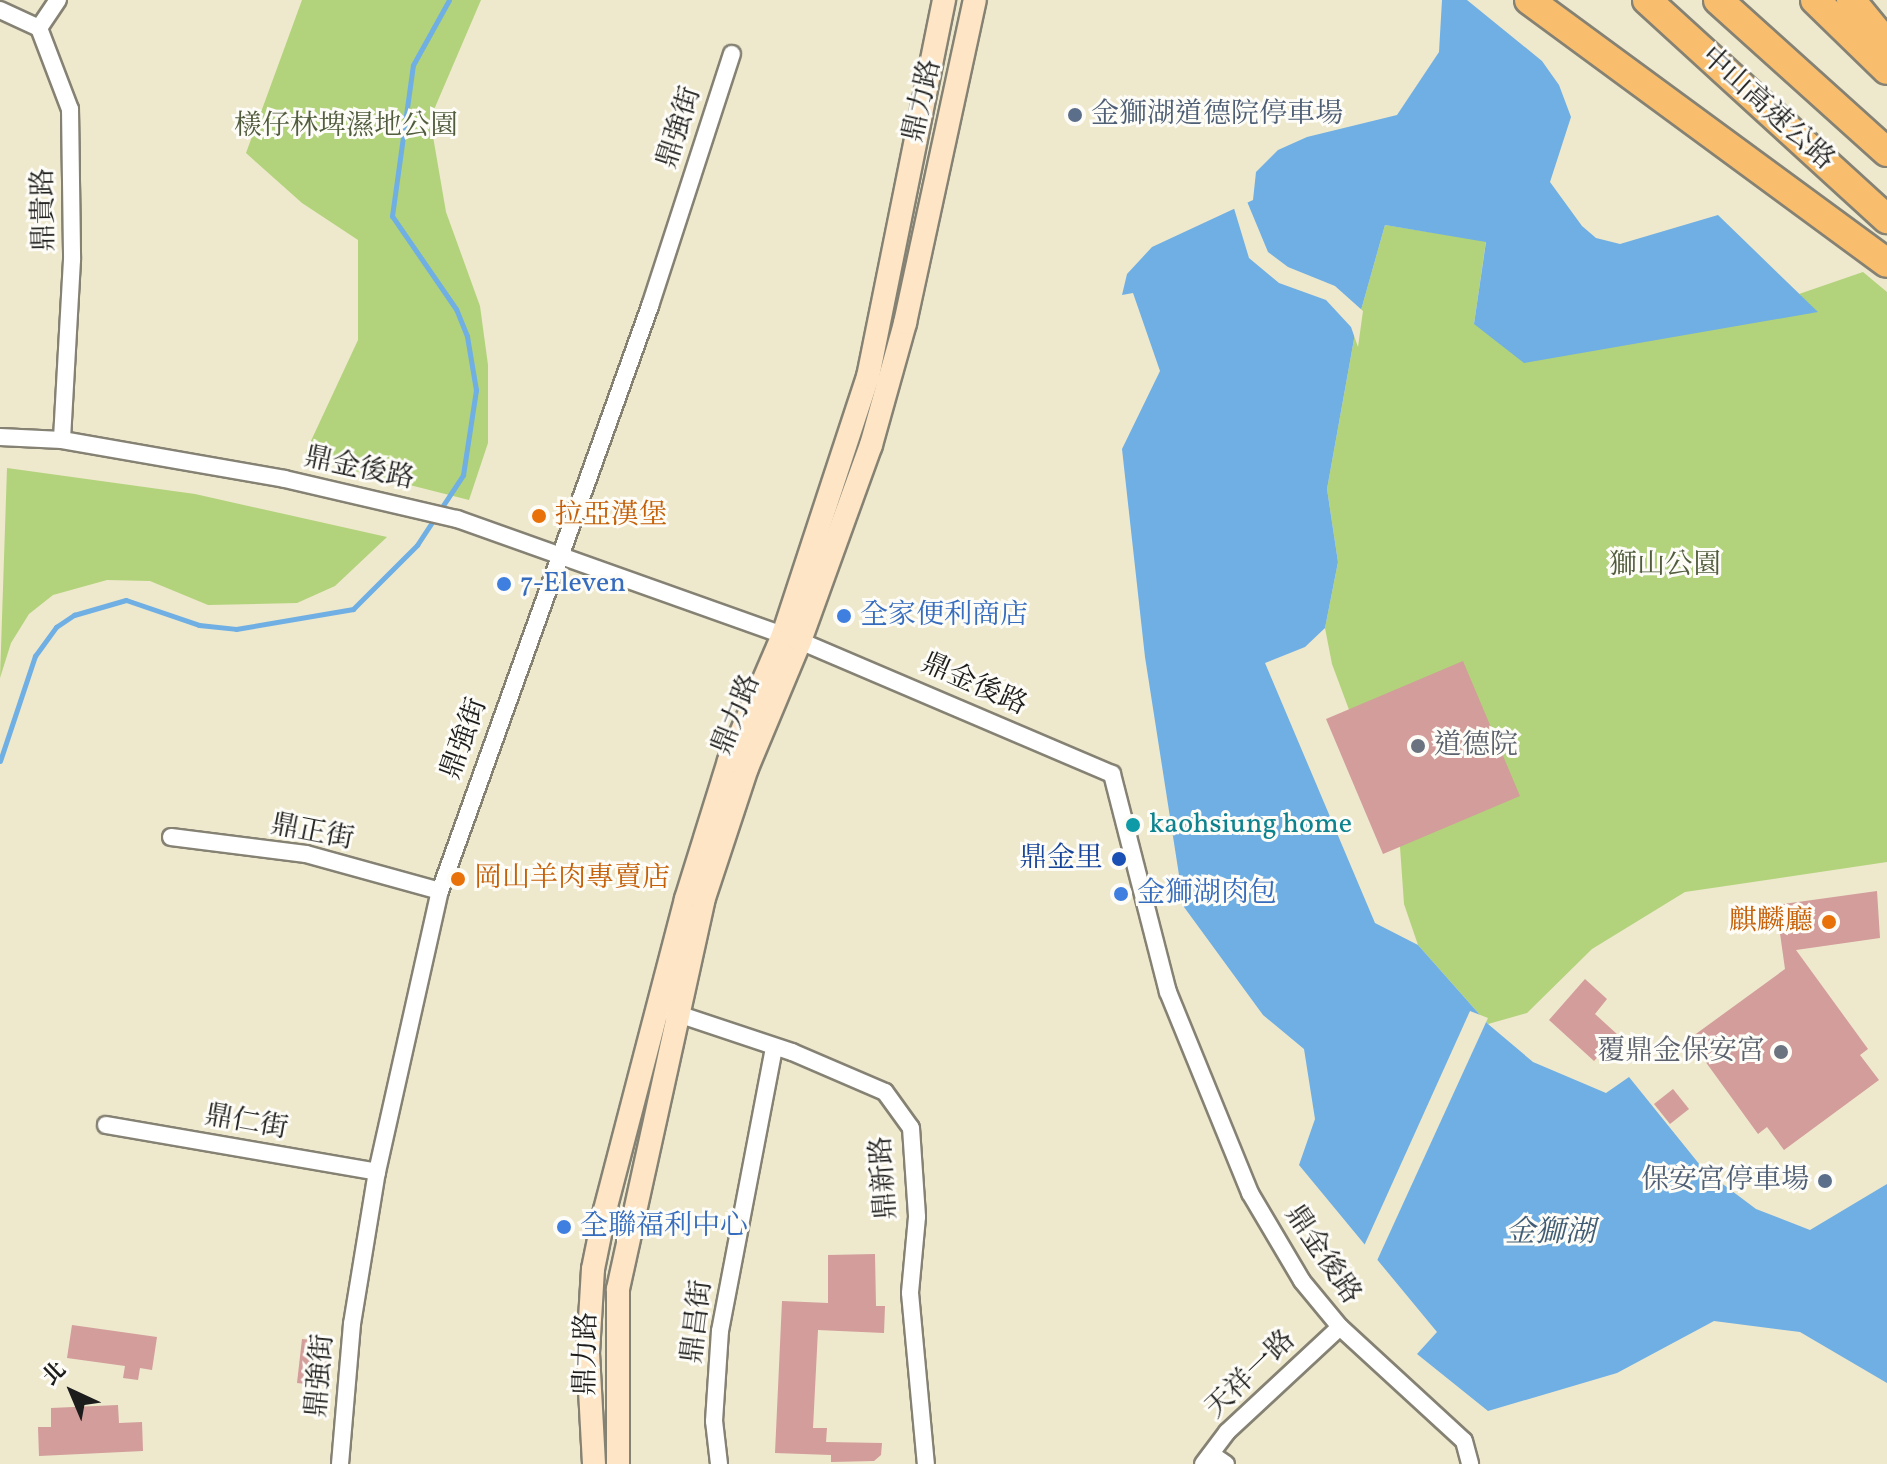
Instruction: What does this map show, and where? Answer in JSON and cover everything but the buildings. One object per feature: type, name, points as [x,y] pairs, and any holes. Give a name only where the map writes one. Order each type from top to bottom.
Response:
[{"type":"highway","points":[[1529,0],[1887,263]]},
{"type":"highway","name":"中山高速公路","points":[[1647,0],[1887,219]]},
{"type":"highway","name":"中山高速公路","points":[[1718,0],[1887,152]]},
{"type":"highway","points":[[1815,0],[1887,70]]},
{"type":"highway","points":[[1851,0],[1887,44]]},
{"type":"street","points":[[0,10],[39,28],[58,0]]},
{"type":"street","name":"鼎力路","points":[[792,638],[868,377],[944,0]]},
{"type":"street","name":"鼎力路","points":[[594,1464],[588,1353],[593,1269],[667,1010],[747,768],[792,638],[889,384],[975,0]]},
{"type":"street","name":"鼎貴路","points":[[39,28],[70,109],[72,260],[62,440]]},
{"type":"street","name":"鼎強街","points":[[340,1464],[352,1324],[377,1172],[440,891],[558,555],[650,306],[732,54]]},
{"type":"street","name":"鼎金後路","points":[[0,437],[62,440],[415,507],[457,519],[792,638],[1112,774],[1168,992],[1250,1193],[1302,1281],[1340,1327],[1464,1441],[1470,1464]]},
{"type":"street","name":"鼎正街","points":[[171,837],[306,854],[440,891]]},
{"type":"street","name":"鼎力路","points":[[618,1464],[618,1289],[667,1010]]},
{"type":"street","name":"鼎新路","points":[[667,1010],[774,1047],[885,1092],[911,1128],[917,1217],[910,1293],[926,1464]]},
{"type":"street","name":"鼎昌街","points":[[719,1464],[714,1421],[720,1331],[774,1047]]},
{"type":"street","name":"鼎仁街","points":[[106,1125],[377,1172]]},
{"type":"street","name":"天祥一路","points":[[1207,1459],[1227,1432],[1340,1327]]},
{"type":"street","points":[[1207,1459],[1226,1464]]},
{"type":"green space","name":"檨仔林埤濕地公園","points":[[302,0],[481,0],[430,119],[446,212],[480,306],[488,365],[488,443],[469,500],[303,458],[358,340],[358,240],[302,203],[246,153]]},
{"type":"green space","name":"獅山公園","points":[[1385,225],[1486,241],[1474,324],[1817,312],[1799,294],[1863,272],[1887,292],[1887,862],[1685,892],[1592,949],[1527,1013],[1488,1024],[1418,945],[1404,904],[1400,847],[1332,664],[1325,628],[1338,562],[1327,489],[1356,328]]},
{"type":"green space","points":[[7,468],[195,494],[387,537],[335,586],[297,603],[208,605],[150,581],[107,580],[53,595],[29,614],[11,643],[0,678]]},
{"type":"water","name":"金獅湖","points":[[1442,0],[1467,0],[1542,61],[1559,85],[1571,117],[1550,182],[1582,226],[1596,238],[1620,244],[1718,215],[1818,312],[1524,363],[1474,324],[1486,242],[1385,225],[1356,328],[1327,489],[1338,562],[1325,628],[1305,647],[1265,663],[1375,923],[1418,945],[1488,1024],[1533,1062],[1606,1093],[1629,1077],[1704,1170],[1756,1209],[1810,1230],[1887,1184],[1887,1383],[1800,1332],[1714,1321],[1617,1373],[1488,1411],[1417,1354],[1437,1332],[1299,1165],[1315,1119],[1304,1049],[1263,1015],[1184,907],[1145,657],[1122,449],[1160,371],[1133,293],[1122,295],[1127,274],[1152,247],[1253,200],[1256,172],[1278,150],[1307,137],[1397,115],[1439,52]]},
{"type":"pier","points":[[1246,199],[1268,252],[1288,267],[1335,286],[1363,311],[1358,347],[1351,327],[1326,300],[1279,283],[1249,258],[1233,205]]},
{"type":"pier","points":[[1470,1011],[1488,1018],[1375,1265],[1364,1246]]},
{"type":"waterway","points":[[0,761],[35,656],[56,627],[74,615],[126,600],[199,625],[236,629],[353,609],[417,545],[463,475],[476,390],[467,336],[456,309],[392,216],[413,65],[449,0]]},
{"type":"place","name":"金獅湖道德院停車場","points":[[1075,115]]},
{"type":"place","name":"拉亞漢堡","points":[[539,516]]},
{"type":"place","name":"7-Eleven","points":[[504,584]]},
{"type":"place","name":"全家便利商店","points":[[844,616]]},
{"type":"place","name":"道德院","points":[[1418,746]]},
{"type":"place","name":"kaohsiung home","points":[[1133,825]]},
{"type":"place","name":"鼎金里","points":[[1119,859]]},
{"type":"place","name":"岡山羊肉專賣店","points":[[458,879]]},
{"type":"place","name":"金獅湖肉包","points":[[1121,894]]},
{"type":"place","name":"麒麟廳","points":[[1829,922]]},
{"type":"place","name":"覆鼎金保安宮","points":[[1781,1052]]},
{"type":"place","name":"保安宮停車場","points":[[1825,1181]]},
{"type":"place","name":"全聯福利中心","points":[[564,1227]]}]
